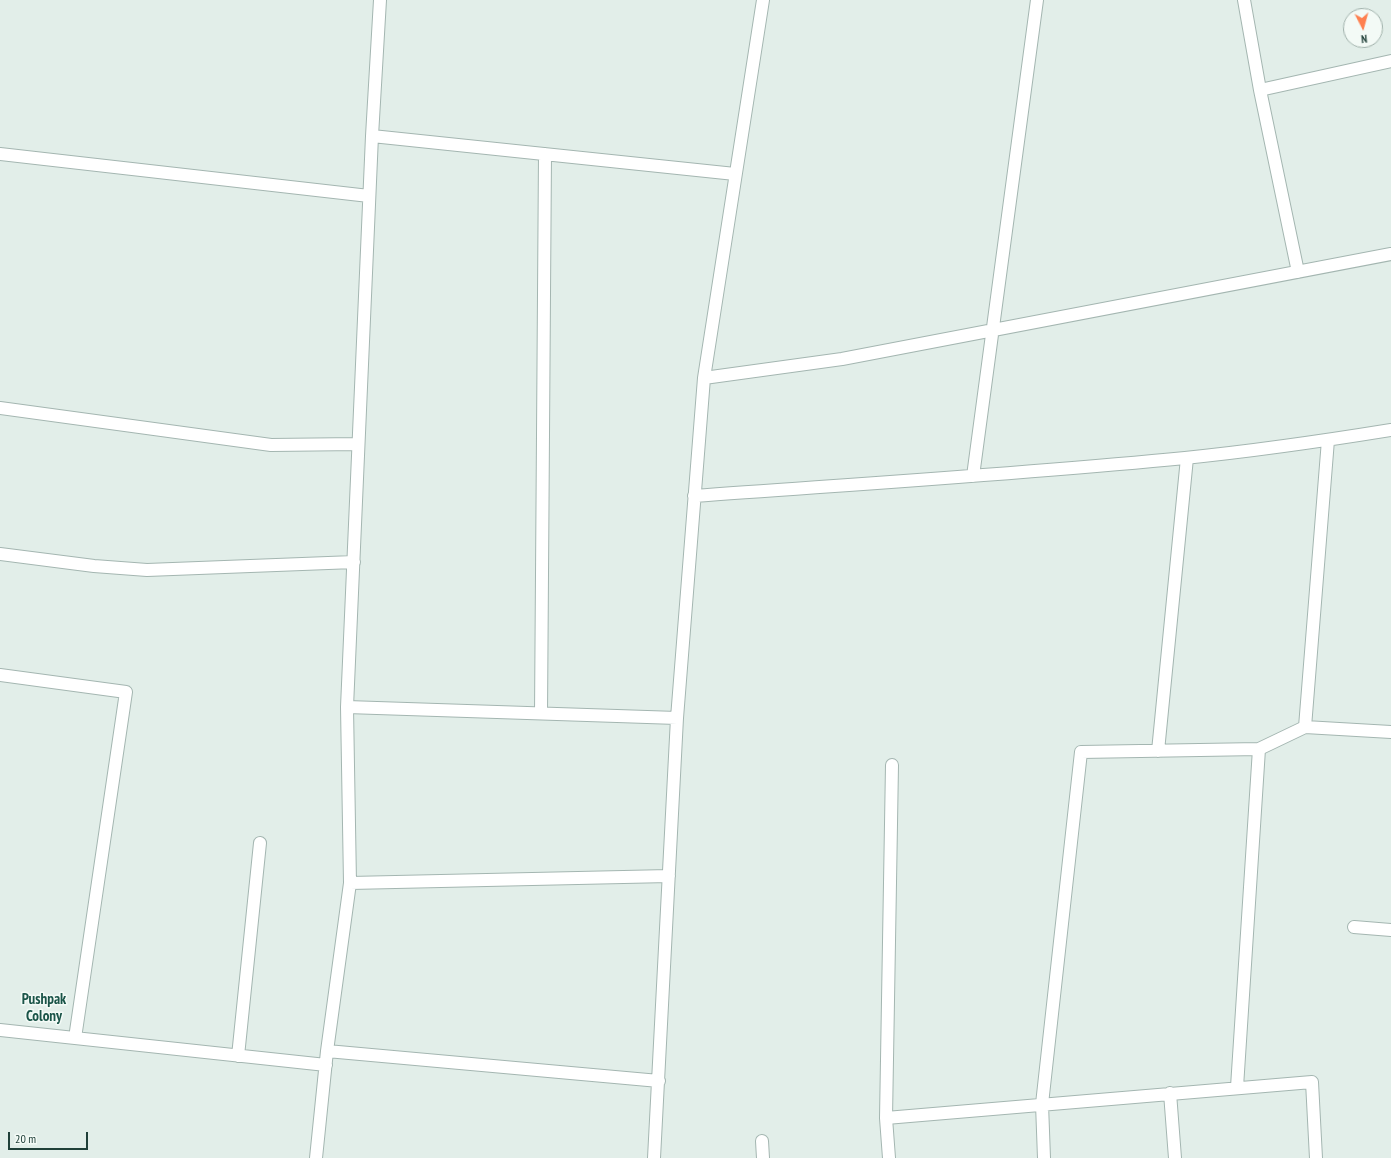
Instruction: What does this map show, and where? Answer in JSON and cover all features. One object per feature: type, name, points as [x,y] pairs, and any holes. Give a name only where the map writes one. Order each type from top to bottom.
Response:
[{"type":"street","points":[[316,1158],[327,1051],[350,883],[347,707],[369,196],[380,0]]},
{"type":"street","points":[[654,1158],[677,718],[704,378],[763,0]]},
{"type":"street","points":[[973,476],[1037,0]]},
{"type":"street","points":[[1244,0],[1260,90],[1298,272]]},
{"type":"street","points":[[1260,90],[1391,61]]},
{"type":"street","points":[[372,136],[735,174]]},
{"type":"street","points":[[0,154],[369,196]]},
{"type":"street","points":[[541,713],[545,154]]},
{"type":"street","points":[[704,378],[842,359],[1391,254]]},
{"type":"street","points":[[0,408],[271,445],[358,444]]},
{"type":"street","points":[[694,496],[973,476],[1187,458],[1328,440],[1391,430]]},
{"type":"street","points":[[1305,727],[1328,440]]},
{"type":"street","points":[[1158,751],[1187,458]]},
{"type":"street","points":[[0,554],[94,566],[147,570],[354,562]]},
{"type":"street","points":[[0,675],[126,692],[75,1038]]},
{"type":"street","points":[[347,707],[677,718]]},
{"type":"street","points":[[1044,1158],[1042,1104],[1081,752],[1259,749],[1305,727],[1391,732]]},
{"type":"street","points":[[1238,1087],[1259,749]]},
{"type":"street","points":[[889,1158],[886,1118],[892,765]]},
{"type":"street","points":[[238,1056],[260,843]]},
{"type":"street","points":[[350,883],[669,876]]},
{"type":"street","points":[[1354,927],[1391,930]]},
{"type":"street","points":[[0,1030],[326,1065]]},
{"type":"street","points":[[327,1051],[658,1081]]},
{"type":"street","points":[[886,1118],[1238,1087],[1312,1082],[1316,1158]]},
{"type":"street","points":[[1170,1093],[1175,1158]]},
{"type":"street","points":[[762,1141],[763,1158]]},
{"type":"district","name":"Pushpak Colony","points":[[44,1008]]}]
